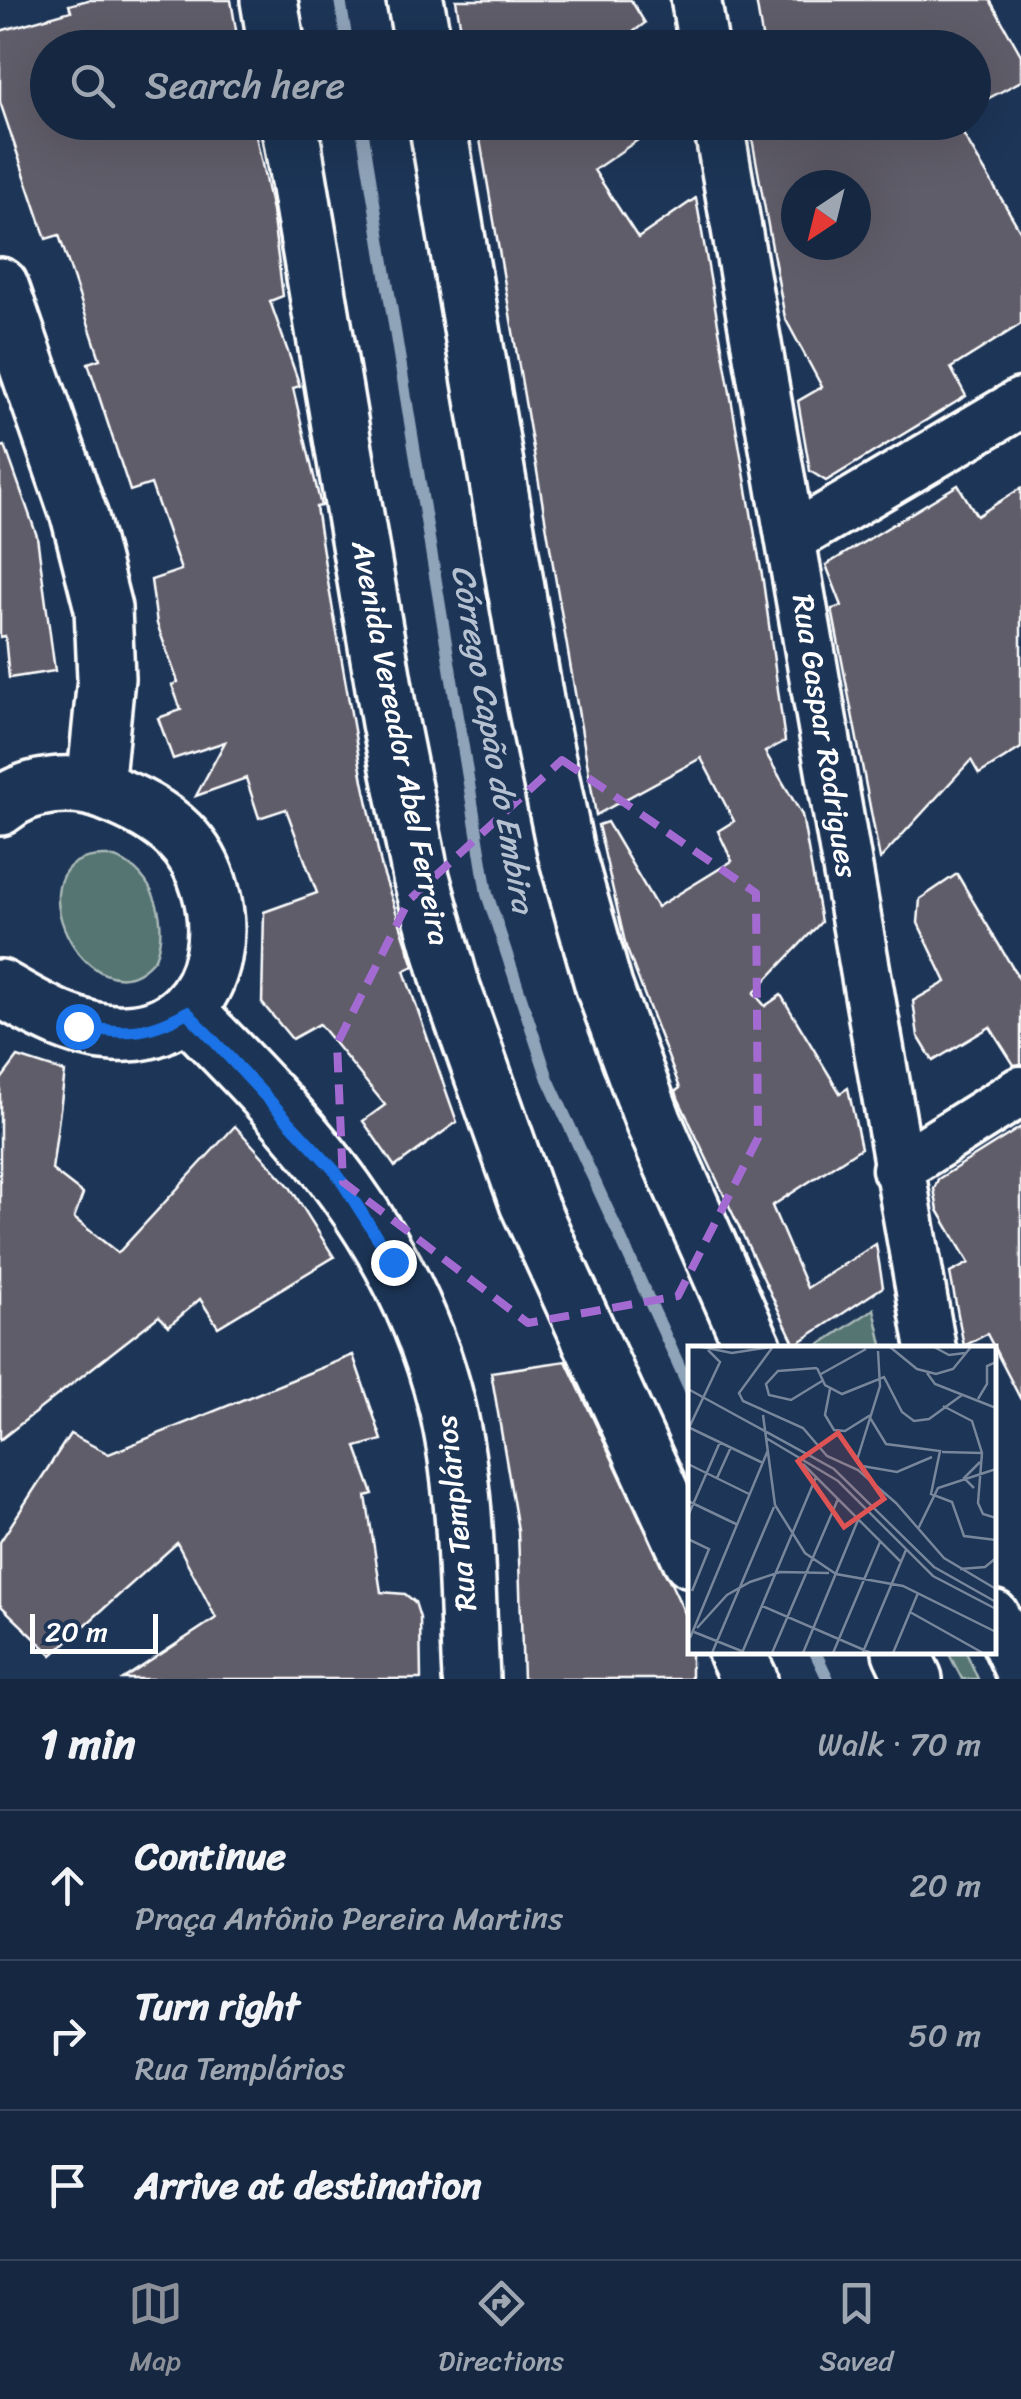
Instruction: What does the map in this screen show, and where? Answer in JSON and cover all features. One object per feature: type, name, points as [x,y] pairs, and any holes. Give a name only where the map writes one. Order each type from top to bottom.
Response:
[{"type":"main road","points":[[268,0],[274,30]]},
{"type":"main road","points":[[416,0],[421,30]]},
{"type":"main road","name":"Avenida Vereador Abel Ferreira","points":[[293,140],[390,723],[422,877],[452,988],[528,1202],[688,1552]]},
{"type":"main road","points":[[440,140],[536,706],[566,852],[604,987],[654,1123],[753,1346]]},
{"type":"main road","points":[[0,286],[80,518],[103,608],[106,678],[95,787]]},
{"type":"main road","points":[[0,806],[28,792],[58,784],[95,787],[142,806],[180,836],[202,868],[214,898],[218,938],[209,976],[187,1012],[159,1028],[125,1034],[78,1026],[0,988]]},
{"type":"main road","name":"Rua Templários","points":[[187,1012],[335,1171],[393,1262],[426,1336],[447,1408],[462,1503],[471,1679]]},
{"type":"main road","points":[[737,1654],[749,1679]]},
{"type":"main road","points":[[902,1654],[914,1679]]},
{"type":"street","points":[[696,0],[701,30]]},
{"type":"street","name":"Rua Gaspar Rodrigues","points":[[721,140],[929,1346]]},
{"type":"street","points":[[792,538],[1021,403]]},
{"type":"street","points":[[897,1169],[1021,1091]]},
{"type":"highlighted area","points":[[562,760],[756,893],[758,1138],[678,1296],[528,1323],[343,1182],[337,1044],[409,900]]},
{"type":"green space","points":[[107,856],[135,870],[154,895],[158,911],[159,943],[155,958],[130,976],[106,974],[84,959],[67,935],[59,907],[60,881],[76,862]]},
{"type":"green space","points":[[874,1309],[882,1346],[818,1346]]},
{"type":"green space","points":[[949,1654],[967,1654],[978,1679],[962,1679]]},
{"type":"building","points":[[88,0],[231,0],[236,30],[30,30],[30,140],[257,140],[272,211],[283,296],[270,301],[300,386],[293,388],[321,506],[316,507],[363,781],[382,869],[414,966],[404,971],[457,1122],[395,1167],[363,1121],[385,1105],[319,1024],[292,1039],[262,1003],[264,912],[317,893],[286,809],[259,818],[246,778],[196,796],[225,742],[173,759],[158,718],[181,710],[172,685],[178,682],[157,624],[151,580],[181,570],[151,484],[130,491],[88,363],[100,359],[59,235],[46,239],[0,102],[0,31],[71,11],[69,5]]},
{"type":"building","points":[[456,0],[631,0],[645,23],[636,30],[461,30]]},
{"type":"building","points":[[756,0],[990,0],[1021,55],[1021,81],[991,97],[991,30],[761,30]]},
{"type":"building","points":[[480,140],[638,140],[594,170],[638,238],[696,198],[763,581],[785,741],[765,752],[802,815],[821,922],[754,993],[765,1006],[781,995],[840,1093],[848,1088],[861,1148],[772,1206],[807,1288],[876,1244],[883,1287],[795,1345],[678,1098],[676,1091],[680,1088],[626,947],[598,825],[607,822],[657,907],[732,861],[718,831],[734,821],[701,758],[596,815]]},
{"type":"building","points":[[752,140],[967,140],[1021,232],[1021,324],[951,368],[966,396],[826,481],[810,471],[798,401],[822,387],[785,318]]},
{"type":"building","points":[[5,446],[37,536],[55,671],[9,678],[5,636],[0,637],[0,447]]},
{"type":"building","points":[[958,485],[977,516],[1021,488],[1021,748],[979,774],[971,760],[880,859],[832,609],[842,606],[826,565]]},
{"type":"building","points":[[957,874],[1021,982],[1021,1064],[1014,1065],[990,1027],[933,1061],[918,1036],[913,1001],[946,982],[918,923],[920,899]]},
{"type":"building","points":[[18,1057],[65,1072],[52,1170],[83,1194],[74,1218],[118,1253],[235,1126],[290,1187],[334,1257],[218,1327],[200,1299],[169,1326],[159,1316],[0,1440],[0,1081]]},
{"type":"building","points":[[1021,1127],[1021,1400],[987,1334],[964,1346],[950,1273],[969,1263],[938,1210],[934,1189],[938,1179]]},
{"type":"building","points":[[353,1355],[382,1440],[356,1447],[373,1494],[366,1496],[381,1592],[405,1594],[415,1602],[420,1618],[421,1679],[123,1679],[216,1618],[177,1543],[52,1655],[0,1605],[0,1542],[70,1434],[109,1454]]},
{"type":"building","points":[[566,1361],[688,1620],[691,1679],[523,1679],[518,1530],[491,1372]]},
{"type":"waterway","name":"Córrego Capão do Embira","points":[[340,0],[345,30]]},
{"type":"waterway","name":"Córrego Capão do Embira","points":[[364,140],[487,894],[548,1079],[688,1385]]},
{"type":"waterway","name":"Córrego Capão do Embira","points":[[816,1654],[828,1679]]},
{"type":"route","points":[[78,1026],[125,1034],[159,1028],[187,1012],[263,1089],[335,1171],[393,1262]]}]
